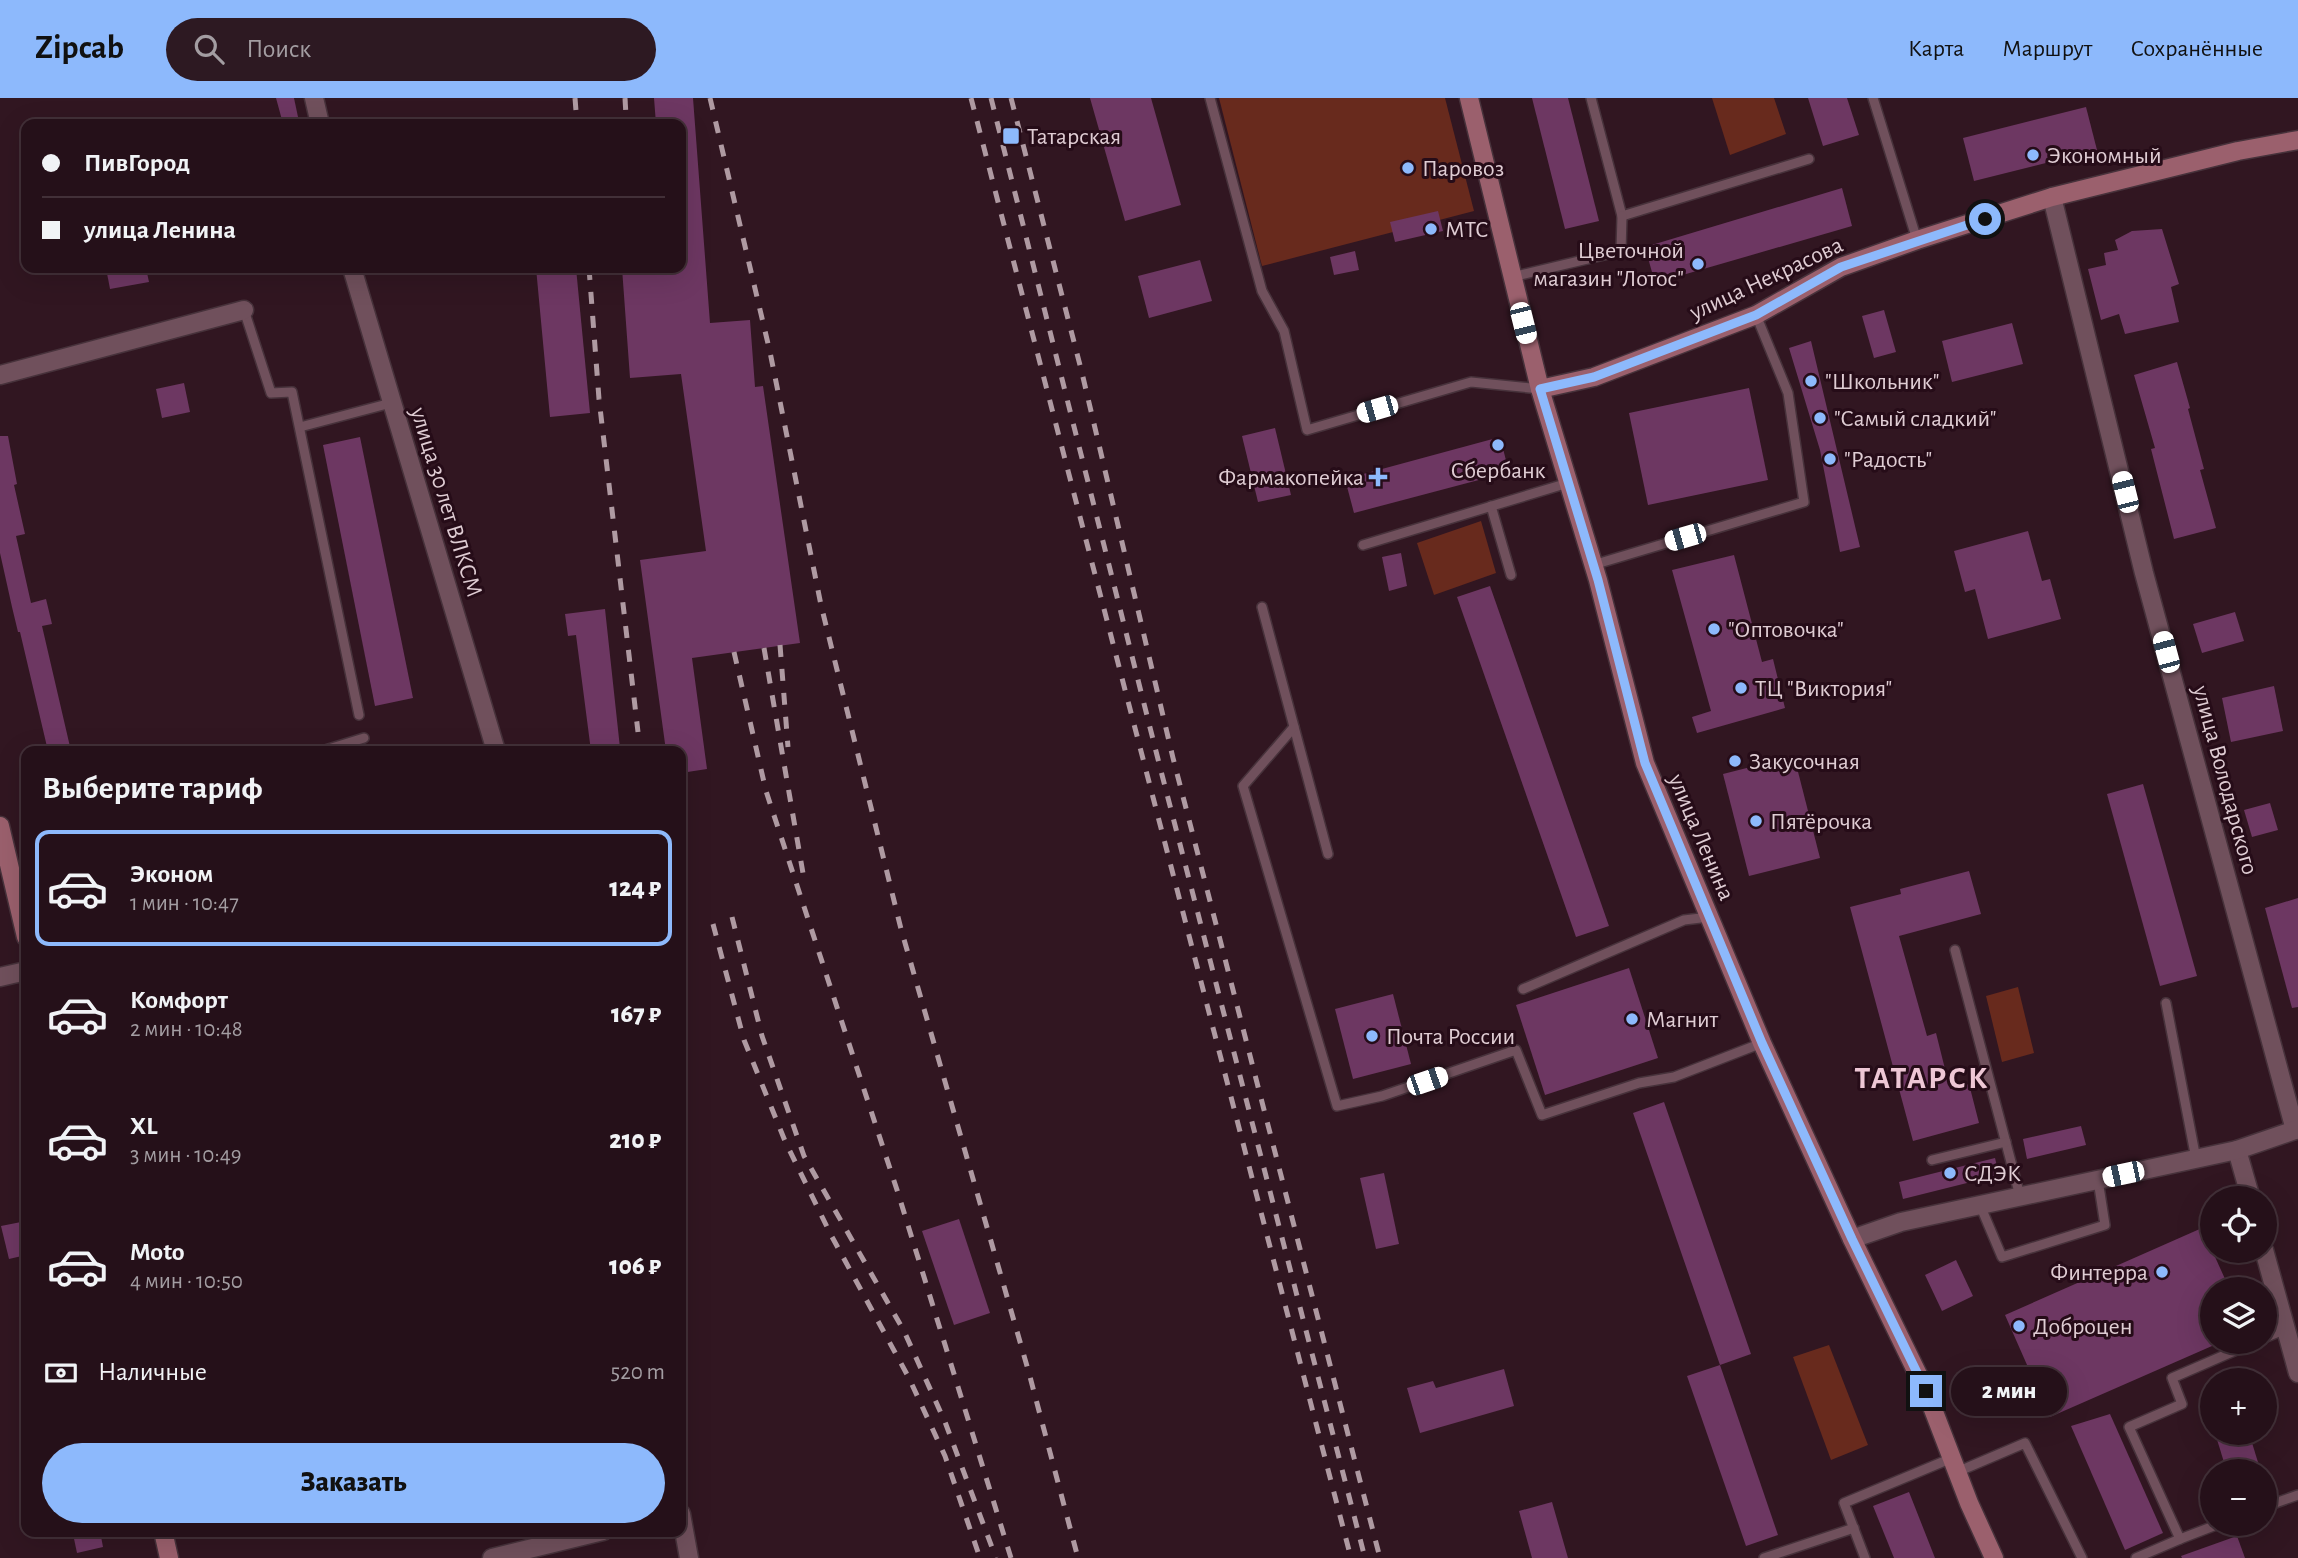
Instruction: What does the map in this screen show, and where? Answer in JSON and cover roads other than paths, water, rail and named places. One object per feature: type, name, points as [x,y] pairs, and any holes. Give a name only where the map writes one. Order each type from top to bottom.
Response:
[{"type":"main road","name":"улица Ленина","points":[[1469,98],[1540,389],[1593,565],[1645,763],[1762,1043],[1852,1239],[1926,1391],[1994,1558]]},
{"type":"main road","name":"улица Некрасова","points":[[1540,389],[1594,377],[1756,315],[1841,267],[1917,240],[2052,197],[2238,151],[2298,140]]},
{"type":"main road","points":[[0,826],[21,916]]},
{"type":"main road","points":[[164,1537],[169,1558]]},
{"type":"street","points":[[314,98],[319,119]]},
{"type":"street","name":"улица Володарского","points":[[2052,197],[2144,573],[2297,1129]]},
{"type":"street","name":"улица 30 лет ВЛКСМ","points":[[353,273],[494,746]]},
{"type":"street","points":[[0,375],[244,310]]},
{"type":"street","points":[[0,977],[21,972]]},
{"type":"street","points":[[1852,1239],[1901,1222],[2237,1150],[2297,1129]]},
{"type":"street","points":[[2237,1150],[2247,1186]]},
{"type":"street","points":[[2268,1263],[2298,1374]]},
{"type":"street","points":[[492,1558],[578,1537]]},
{"type":"street","points":[[685,1537],[689,1558]]},
{"type":"lane","points":[[1210,98],[1262,291],[1284,331],[1307,430],[1471,382],[1540,389]]},
{"type":"lane","points":[[1512,277],[1621,251],[1622,216],[1591,98]]},
{"type":"lane","points":[[1873,98],[1917,240]]},
{"type":"lane","points":[[1622,216],[1809,159]]},
{"type":"lane","points":[[244,310],[271,393],[292,393],[359,715]]},
{"type":"lane","points":[[1593,565],[1804,502],[1788,393],[1756,315]]},
{"type":"lane","points":[[300,427],[391,403]]},
{"type":"lane","points":[[1363,545],[1569,483]]},
{"type":"lane","points":[[1491,506],[1511,575]]},
{"type":"lane","points":[[1262,607],[1328,854]]},
{"type":"lane","points":[[1294,727],[1243,786],[1337,1106],[1382,1096],[1516,1050],[1542,1115],[1639,1083],[1674,1077],[1762,1043]]},
{"type":"lane","points":[[339,746],[365,738]]},
{"type":"lane","points":[[1523,989],[1684,920],[1709,917]]},
{"type":"lane","points":[[1955,950],[2020,1196]]},
{"type":"lane","points":[[2166,1003],[2196,1159]]},
{"type":"lane","points":[[1932,1160],[2006,1142]]},
{"type":"lane","points":[[1980,1205],[2002,1257],[2105,1225],[2098,1180]]},
{"type":"lane","points":[[2277,1333],[2286,1329]]},
{"type":"lane","points":[[2180,1539],[2129,1427],[2182,1404],[2172,1378],[2228,1354]]},
{"type":"lane","points":[[1865,1558],[1844,1503],[2025,1443],[2082,1558]]},
{"type":"lane","points":[[2277,1502],[2298,1495]]},
{"type":"lane","points":[[1764,1558],[1853,1528]]},
{"type":"lane","points":[[2136,1558],[2200,1531]]},
{"type":"railway","points":[[575,98],[577,119]]},
{"type":"railway","points":[[625,98],[626,116]]},
{"type":"railway","points":[[710,98],[770,352],[821,605],[901,929],[1029,1373],[1078,1558]]},
{"type":"railway","points":[[971,98],[1351,1558]]},
{"type":"railway","points":[[991,98],[1161,771],[1365,1558]]},
{"type":"railway","points":[[1011,98],[1082,373],[1173,758],[1380,1558]]},
{"type":"railway","points":[[589,273],[599,399],[638,732]]},
{"type":"railway","points":[[780,645],[788,747]]},
{"type":"railway","points":[[764,648],[804,879]]},
{"type":"railway","points":[[734,652],[766,791],[898,1193],[1011,1558]]},
{"type":"railway","points":[[732,917],[762,1036],[804,1156],[904,1331],[945,1422],[996,1558]]},
{"type":"railway","points":[[713,924],[744,1040],[785,1141],[831,1235],[909,1378],[945,1456],[980,1558]]},
{"type":"place","name":"Татарская","points":[[1011,136]]},
{"type":"place","name":"Экономный","points":[[2033,155]]},
{"type":"place","name":"Паровоз","points":[[1408,168]]},
{"type":"place","name":"МТС","points":[[1431,229]]},
{"type":"place","name":"Цветочной магазин \"Лотос\"","points":[[1698,264]]},
{"type":"place","name":"\"Школьник\"","points":[[1811,381]]},
{"type":"place","name":"\"Самый сладкий\"","points":[[1820,418]]},
{"type":"place","name":"Сбербанк","points":[[1498,445]]},
{"type":"place","name":"\"Радость\"","points":[[1830,459]]},
{"type":"place","name":"Фармакопейка","points":[[1378,477]]},
{"type":"place","name":"\"Оптовочка\"","points":[[1714,629]]},
{"type":"place","name":"ТЦ \"Виктория\"","points":[[1741,688]]},
{"type":"place","name":"Закусочная","points":[[1735,761]]},
{"type":"place","name":"Пятёрочка","points":[[1756,821]]},
{"type":"place","name":"Магнит","points":[[1632,1019]]},
{"type":"place","name":"Почта России","points":[[1372,1036]]},
{"type":"place","name":"СДЭК","points":[[1950,1173]]},
{"type":"place","name":"Финтерра","points":[[2162,1272]]},
{"type":"place","name":"Доброцен","points":[[2019,1326]]},
{"type":"district","name":"ТАТАРСК","points":[[1922,1077]]}]
